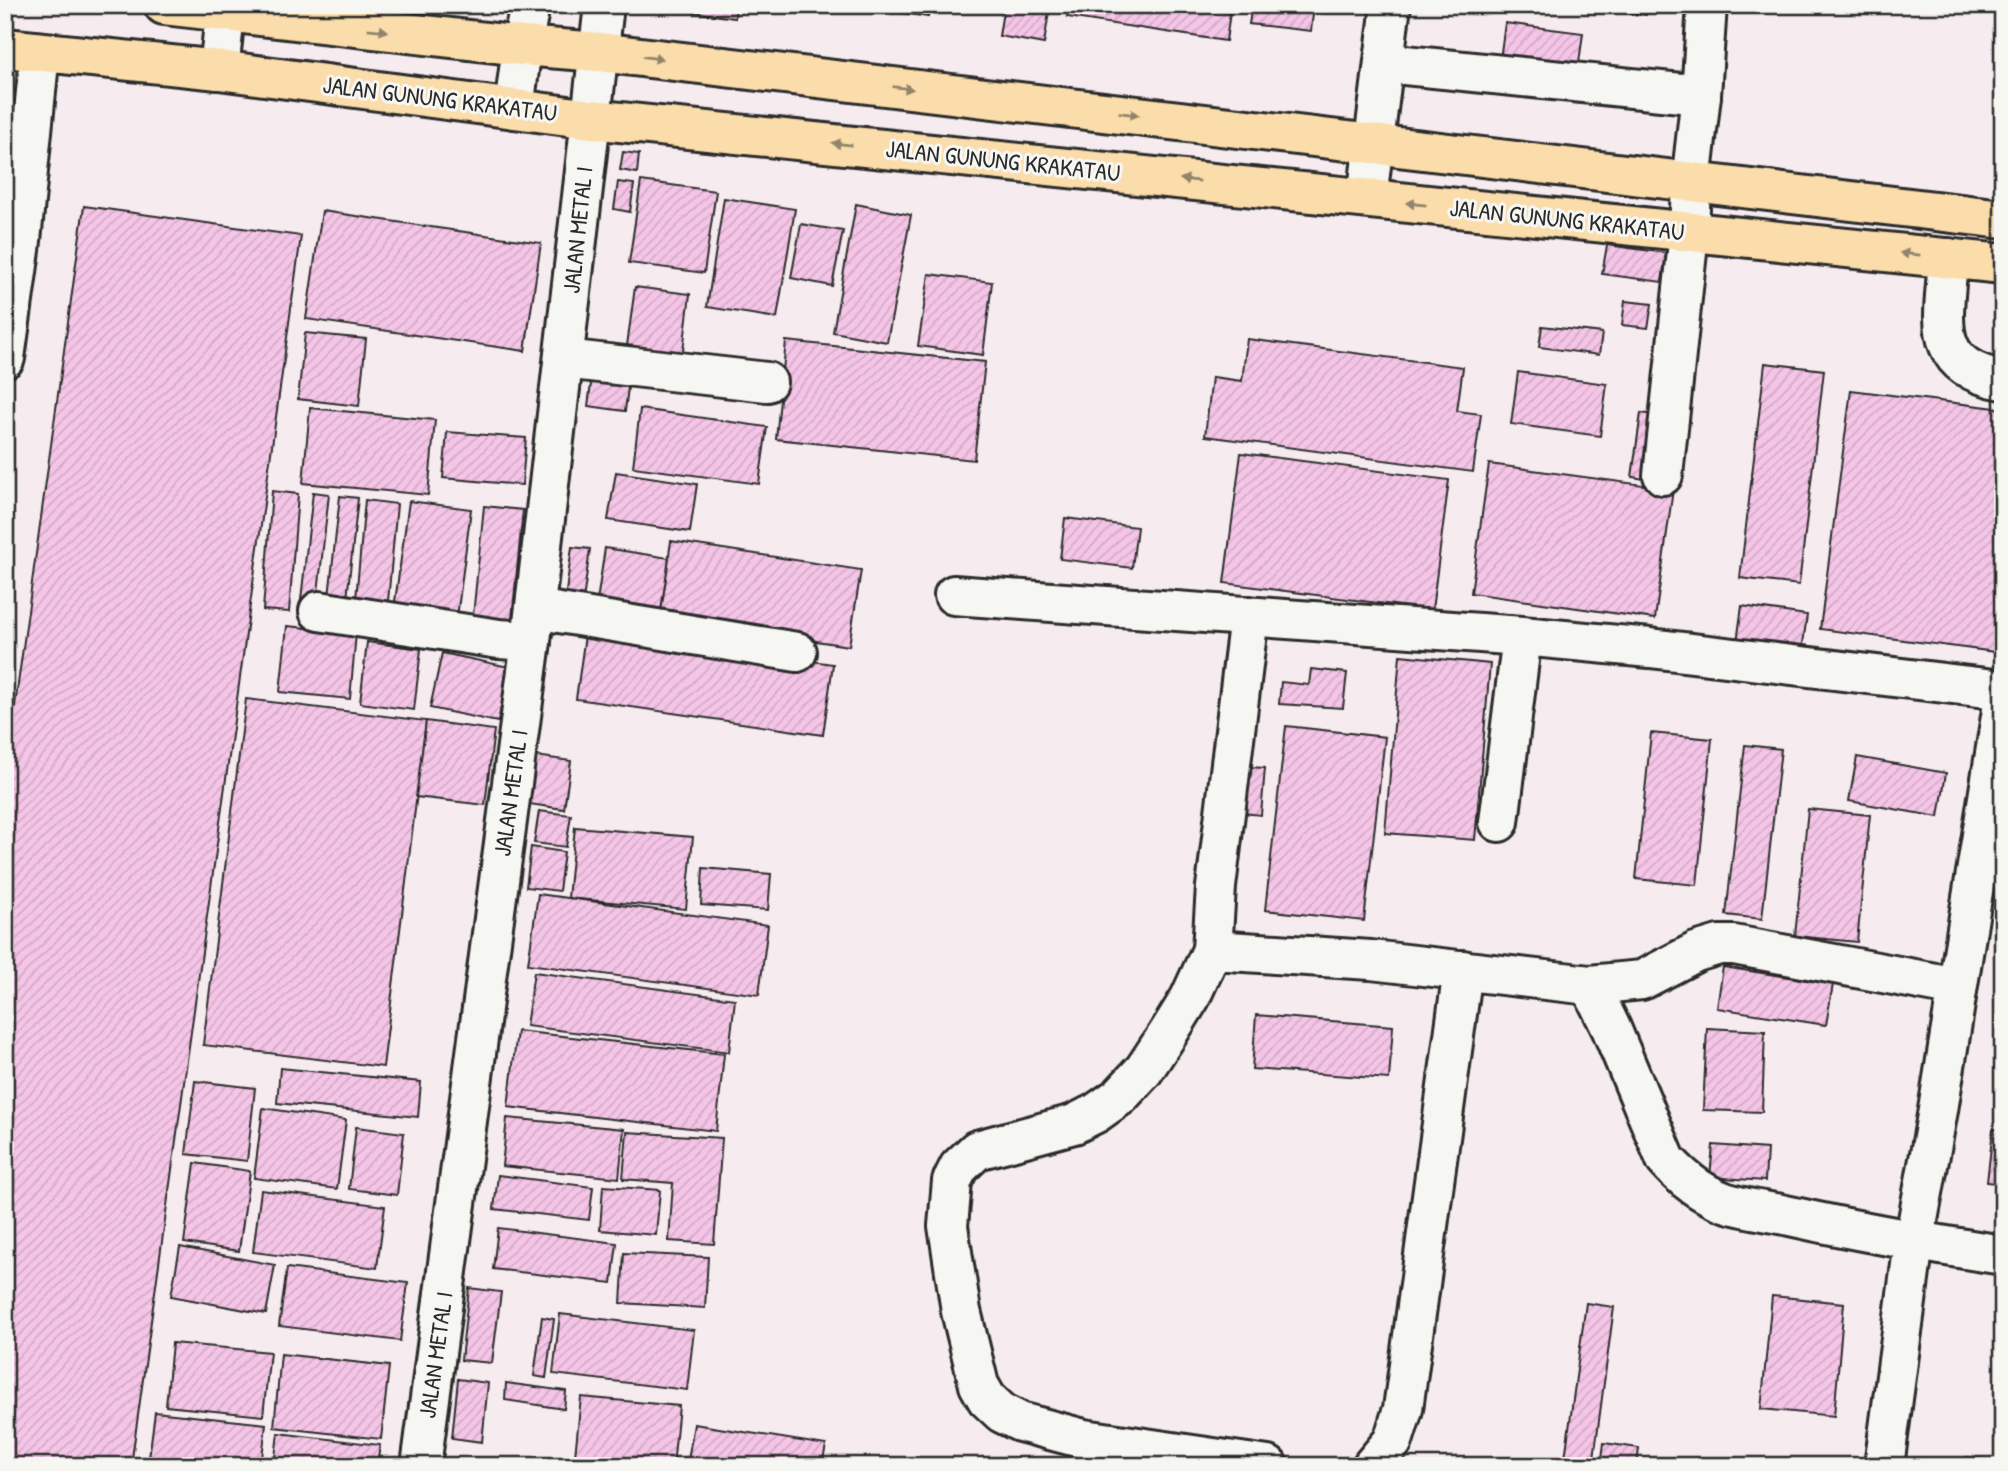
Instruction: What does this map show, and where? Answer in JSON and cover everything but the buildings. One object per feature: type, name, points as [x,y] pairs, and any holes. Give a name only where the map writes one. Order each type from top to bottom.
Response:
[{"type":"highway","name":"JALAN GUNUNG KRAKATAU","points":[[164,5],[225,9],[522,46],[598,52],[2003,219]]},
{"type":"highway","name":"JALAN GUNUNG KRAKATAU","points":[[23,50],[219,70],[591,119],[2003,264]]},
{"type":"street","points":[[514,108],[530,5]]},
{"type":"street","name":"JALAN METAL I","points":[[421,1466],[533,625],[604,5]]},
{"type":"street","points":[[1367,198],[1391,5]]},
{"type":"street","points":[[1663,475],[1689,233],[1707,5]]},
{"type":"street","points":[[219,70],[225,9]]},
{"type":"street","points":[[5,358],[23,50]]},
{"type":"street","points":[[1385,62],[1701,95]]},
{"type":"street","points":[[1948,258],[1943,326],[1947,347],[1968,369],[2003,380]]},
{"type":"street","points":[[564,359],[767,382]]},
{"type":"street","points":[[954,595],[1522,636],[1650,648],[2003,690]]},
{"type":"street","points":[[319,611],[499,639],[533,625],[797,652]]},
{"type":"street","points":[[1249,615],[1216,887],[1212,950],[1190,998],[1144,1070],[1120,1097],[1096,1114],[1074,1124],[977,1150],[959,1167],[952,1181],[948,1226],[961,1311],[979,1385],[987,1399],[1002,1413],[1020,1422],[1084,1439],[1268,1466]]},
{"type":"street","points":[[1499,822],[1522,636]]},
{"type":"street","points":[[1884,1466],[1914,1242],[1938,1110],[2003,704]]},
{"type":"street","points":[[1212,950],[1371,960],[1590,985],[1643,980],[1696,952],[1718,945],[1734,945],[1957,986]]},
{"type":"street","points":[[1372,1466],[1393,1441],[1403,1409],[1463,970]]},
{"type":"street","points":[[1590,985],[1611,1028],[1654,1136],[1666,1160],[1679,1175],[1722,1201],[1914,1242],[2003,1255]]}]
